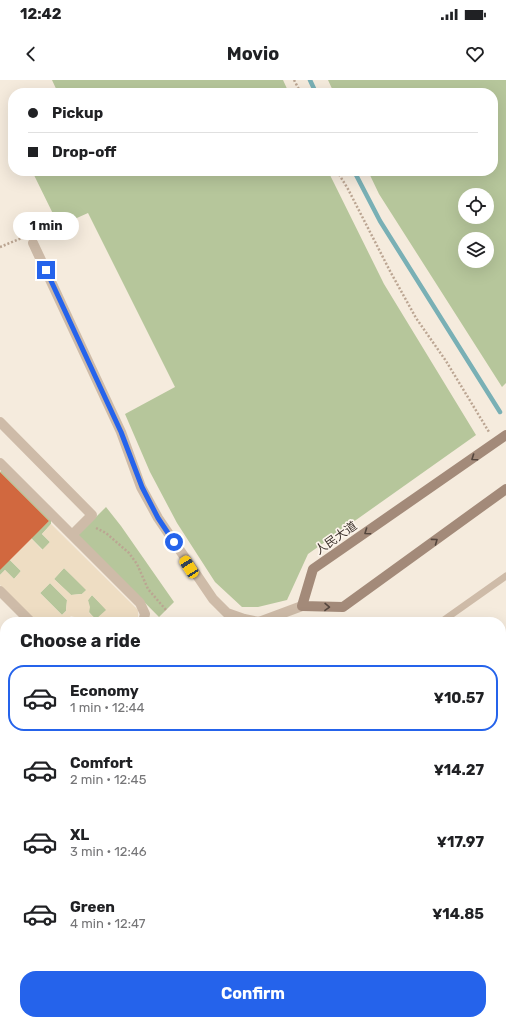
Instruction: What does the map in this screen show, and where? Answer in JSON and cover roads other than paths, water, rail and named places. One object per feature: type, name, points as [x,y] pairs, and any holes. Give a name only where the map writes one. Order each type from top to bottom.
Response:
[{"type":"street","points":[[33,243],[121,432],[142,487],[158,518],[213,599],[227,613],[238,617]]},
{"type":"street","points":[[0,422],[92,515],[72,535]]},
{"type":"street","name":"人民大道","points":[[302,606],[313,569],[506,436]]},
{"type":"street","points":[[0,463],[140,603],[145,614],[144,617]]},
{"type":"street","points":[[272,617],[302,606],[344,607],[506,489]]},
{"type":"street","points":[[0,591],[26,617]]},
{"type":"street","points":[[286,617],[302,606]]},
{"type":"lane","points":[[448,617],[506,576]]},
{"type":"waterway","points":[[310,80],[314,88]]},
{"type":"waterway","points":[[357,176],[380,221],[500,412]]}]
